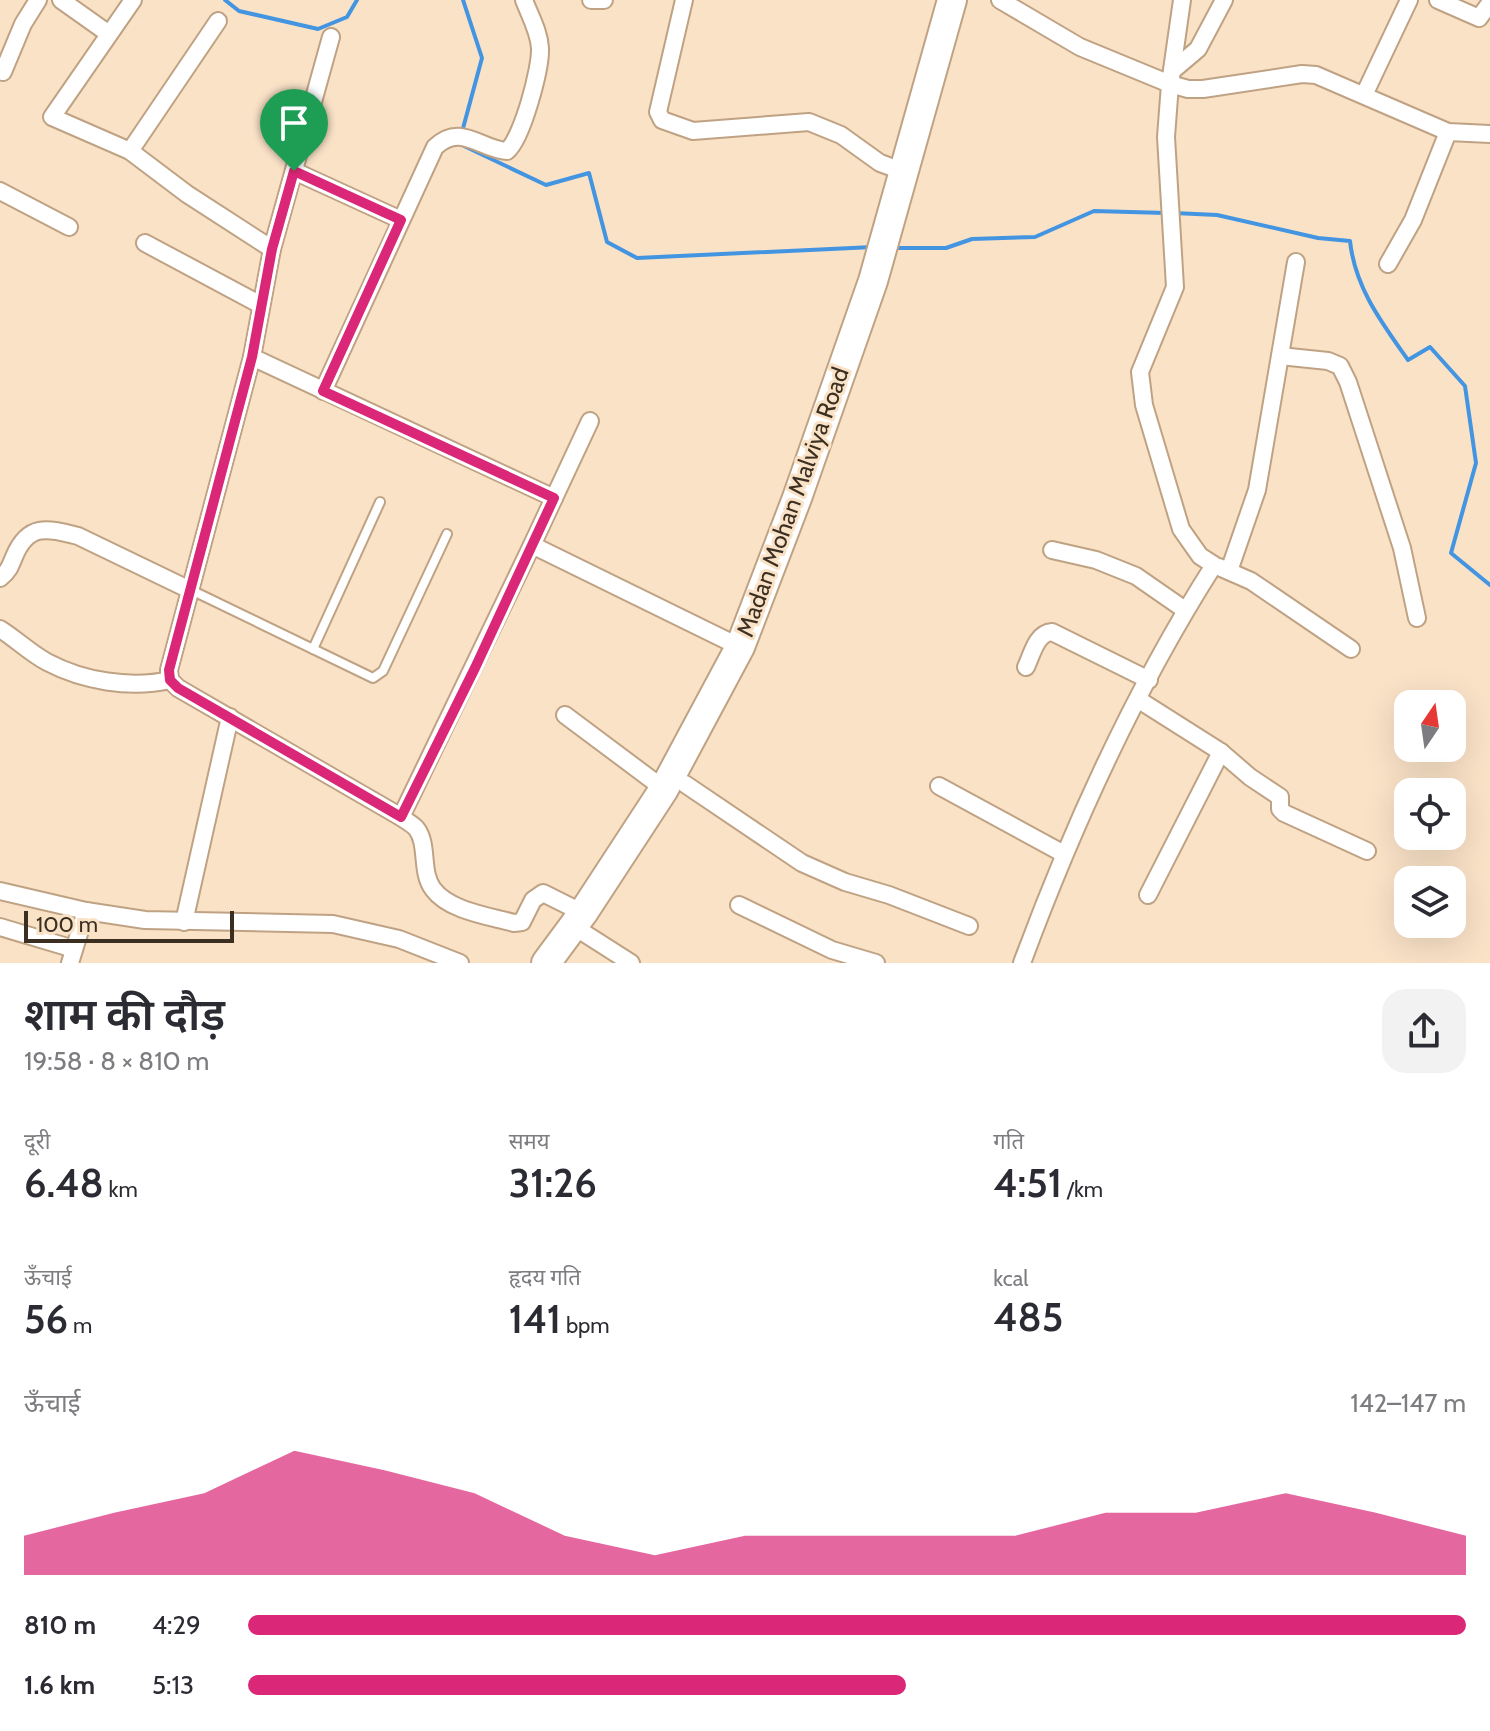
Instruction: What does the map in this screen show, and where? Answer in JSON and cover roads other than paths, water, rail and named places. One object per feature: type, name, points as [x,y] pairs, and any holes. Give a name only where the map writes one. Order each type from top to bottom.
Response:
[{"type":"highway","name":"Madan Mohan Malviya Road","points":[[893,232],[905,172],[952,0]]},
{"type":"highway","name":"Madan Mohan Malviya Road","points":[[546,963],[580,924],[674,786],[749,663],[815,486],[966,0]]},
{"type":"highway","name":"Madan Mohan Malviya Road","points":[[674,786],[740,647],[878,280]]},
{"type":"highway","name":"Madan Mohan Malviya Road","points":[[564,963],[580,924]]},
{"type":"street","points":[[3,72],[23,24],[38,0]]},
{"type":"street","points":[[61,0],[109,34]]},
{"type":"street","points":[[133,0],[56,107],[52,117],[130,151],[187,194],[272,249]]},
{"type":"street","points":[[323,391],[435,147],[446,139],[462,137],[507,151],[516,139],[539,66],[540,50],[538,33],[524,0]]},
{"type":"street","points":[[591,0],[604,0]]},
{"type":"street","points":[[684,0],[658,112],[662,120],[693,131],[809,122],[841,135],[880,163],[905,172]]},
{"type":"street","points":[[1000,0],[1080,47],[1203,89],[1302,74],[1329,79],[1448,132],[1490,134]]},
{"type":"street","points":[[1182,0],[1166,137],[1175,287],[1140,372],[1144,405],[1181,529],[1200,556],[1251,581],[1351,649]]},
{"type":"street","points":[[1171,78],[1198,49],[1224,0]]},
{"type":"street","points":[[1364,95],[1409,0]]},
{"type":"street","points":[[1438,0],[1479,18],[1490,3]]},
{"type":"street","points":[[130,151],[218,21]]},
{"type":"street","points":[[331,37],[272,249],[252,357],[169,670],[170,680],[178,688],[416,828],[426,876],[433,890],[445,900],[461,908],[514,923],[522,922],[533,900],[543,893],[631,963]]},
{"type":"street","points":[[1388,264],[1413,220],[1448,132]]},
{"type":"street","points":[[294,171],[401,220]]},
{"type":"street","points":[[0,191],[69,227]]},
{"type":"street","points":[[145,243],[261,305]]},
{"type":"street","points":[[1022,963],[1079,817],[1185,610],[1222,568],[1257,490],[1296,262]]},
{"type":"street","points":[[1280,356],[1328,361],[1340,366],[1348,382],[1402,548],[1417,618]]},
{"type":"street","points":[[252,357],[554,498]]},
{"type":"street","points":[[401,817],[590,421]]},
{"type":"street","points":[[0,578],[8,572],[19,545],[27,535],[37,530],[59,531],[78,536],[190,590]]},
{"type":"street","points":[[532,545],[740,647]]},
{"type":"street","points":[[1052,550],[1096,560],[1136,576],[1185,610]]},
{"type":"street","points":[[0,629],[45,661],[72,673],[98,680],[129,683],[170,680]]},
{"type":"street","points":[[1026,667],[1040,638],[1052,632],[1149,680]]},
{"type":"street","points":[[1139,700],[1221,752],[1280,797],[1280,809],[1284,813],[1367,851]]},
{"type":"street","points":[[565,715],[674,786],[817,870],[969,926]]},
{"type":"street","points":[[184,922],[230,717]]},
{"type":"street","points":[[1148,895],[1221,752]]},
{"type":"street","points":[[939,786],[1064,854]]},
{"type":"street","points":[[0,891],[86,911],[145,920],[333,924],[399,939],[460,963]]},
{"type":"street","points":[[739,905],[832,950],[876,963]]},
{"type":"street","points":[[0,927],[72,956],[86,911]]},
{"type":"lane","points":[[313,649],[380,502]]},
{"type":"lane","points":[[190,590],[367,676],[378,676],[447,534]]},
{"type":"waterway","points":[[225,0],[239,11],[318,29],[347,17],[357,0]]},
{"type":"waterway","points":[[462,132],[482,58],[463,0]]},
{"type":"waterway","points":[[463,140],[464,146],[546,185],[589,173],[607,242],[637,258],[873,247]]},
{"type":"waterway","points":[[894,248],[946,248],[972,239],[1035,237],[1094,211],[1166,213]]},
{"type":"waterway","points":[[1174,213],[1217,215],[1318,238],[1350,241],[1364,290],[1408,360],[1430,347],[1465,386],[1476,463],[1451,553],[1490,585]]}]
